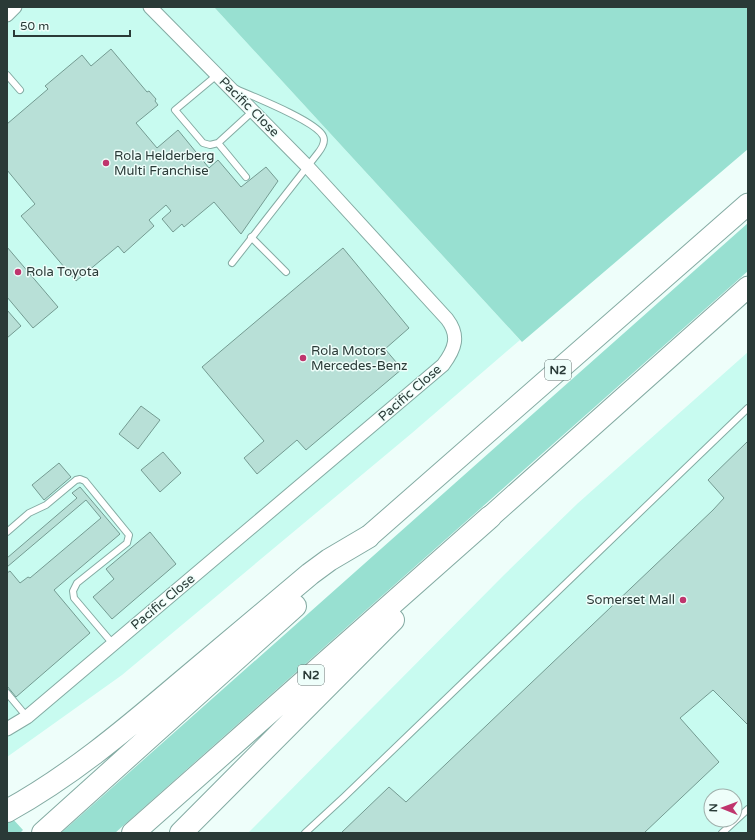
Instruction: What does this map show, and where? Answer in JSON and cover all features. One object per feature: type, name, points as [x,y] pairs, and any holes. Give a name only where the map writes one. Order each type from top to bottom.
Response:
[{"type":"highway","name":"N2","points":[[43,833],[329,575],[368,537],[748,204]]},
{"type":"highway","name":"N2","points":[[133,833],[748,287]]},
{"type":"highway","points":[[181,833],[385,629],[490,517]]},
{"type":"highway","points":[[7,811],[41,790],[100,749],[310,574],[329,560],[368,537]]},
{"type":"street","points":[[7,16],[15,7]]},
{"type":"street","name":"Pacific Close","points":[[7,729],[28,717],[443,365],[451,354],[454,344],[455,335],[452,326],[447,319],[307,166],[150,7]]},
{"type":"lane","points":[[217,75],[175,110],[203,143],[210,145],[218,143],[253,111]]},
{"type":"lane","points":[[7,76],[20,90]]},
{"type":"lane","points":[[229,87],[272,104],[314,127],[323,136],[324,144],[232,263]]},
{"type":"lane","points":[[218,143],[246,177]]},
{"type":"lane","points":[[251,238],[286,272]]},
{"type":"lane","points":[[306,833],[748,408]]},
{"type":"lane","points":[[7,532],[29,513],[46,505],[76,480],[80,479],[85,481],[129,532],[127,542],[77,583],[73,588],[74,598],[113,644]]},
{"type":"lane","points":[[7,693],[28,717]]},
{"type":"lane","points":[[722,833],[748,809]]},
{"type":"shaded area","points":[[7,7],[214,7],[520,340],[412,433],[122,675],[7,757]]},
{"type":"shaded area","points":[[214,7],[748,7],[748,149],[522,342]]},
{"type":"shaded area","points":[[748,223],[748,271],[115,833],[61,833]]},
{"type":"shaded area","name":"Somerset Mall","points":[[748,352],[748,833],[248,833],[504,575],[577,504]]},
{"type":"shaded area","points":[[11,817],[23,830],[20,833],[7,833],[7,819]]},
{"type":"building","name":"Rola Helderberg Multi Franchise","points":[[111,49],[147,92],[149,91],[156,99],[155,101],[158,105],[136,123],[157,148],[178,130],[209,168],[218,160],[241,187],[266,167],[278,181],[241,234],[214,202],[184,227],[182,224],[173,232],[162,219],[171,211],[166,205],[149,220],[154,226],[124,253],[118,246],[76,281],[21,216],[35,204],[7,170],[7,124],[48,89],[45,86],[82,55],[91,66]]},
{"type":"building","name":"Rola Toyota","points":[[7,247],[58,307],[33,328],[7,297]]},
{"type":"building","name":"Rola Motors Mercedes-Benz","points":[[343,248],[409,328],[385,349],[402,369],[306,450],[297,440],[257,474],[244,458],[264,441],[202,367]]},
{"type":"building","name":"Rola Toyota","points":[[7,310],[21,326],[7,338]]},
{"type":"building","points":[[141,406],[160,420],[138,449],[119,434]]},
{"type":"building","name":"Somerset Mall","points":[[748,441],[748,725],[713,690],[680,718],[719,762],[644,833],[341,833],[389,787],[406,802],[713,510],[724,498],[708,480]]},
{"type":"building","points":[[163,452],[181,473],[160,492],[141,470]]},
{"type":"building","points":[[59,463],[71,477],[44,500],[32,485]]},
{"type":"building","points":[[80,487],[120,534],[54,590],[90,633],[16,697],[7,686],[7,573],[10,571],[20,583],[28,577],[30,578],[101,518],[86,500],[7,567],[7,558],[77,498],[72,493]]},
{"type":"building","points":[[150,532],[176,564],[112,619],[93,597],[114,579],[106,569]]},
{"type":"place","name":"Rola Helderberg Multi Franchise","points":[[106,163]]},
{"type":"place","name":"Rola Toyota","points":[[18,272]]},
{"type":"place","name":"Rola Motors Mercedes-Benz","points":[[303,358]]},
{"type":"place","name":"Somerset Mall","points":[[683,600]]}]
